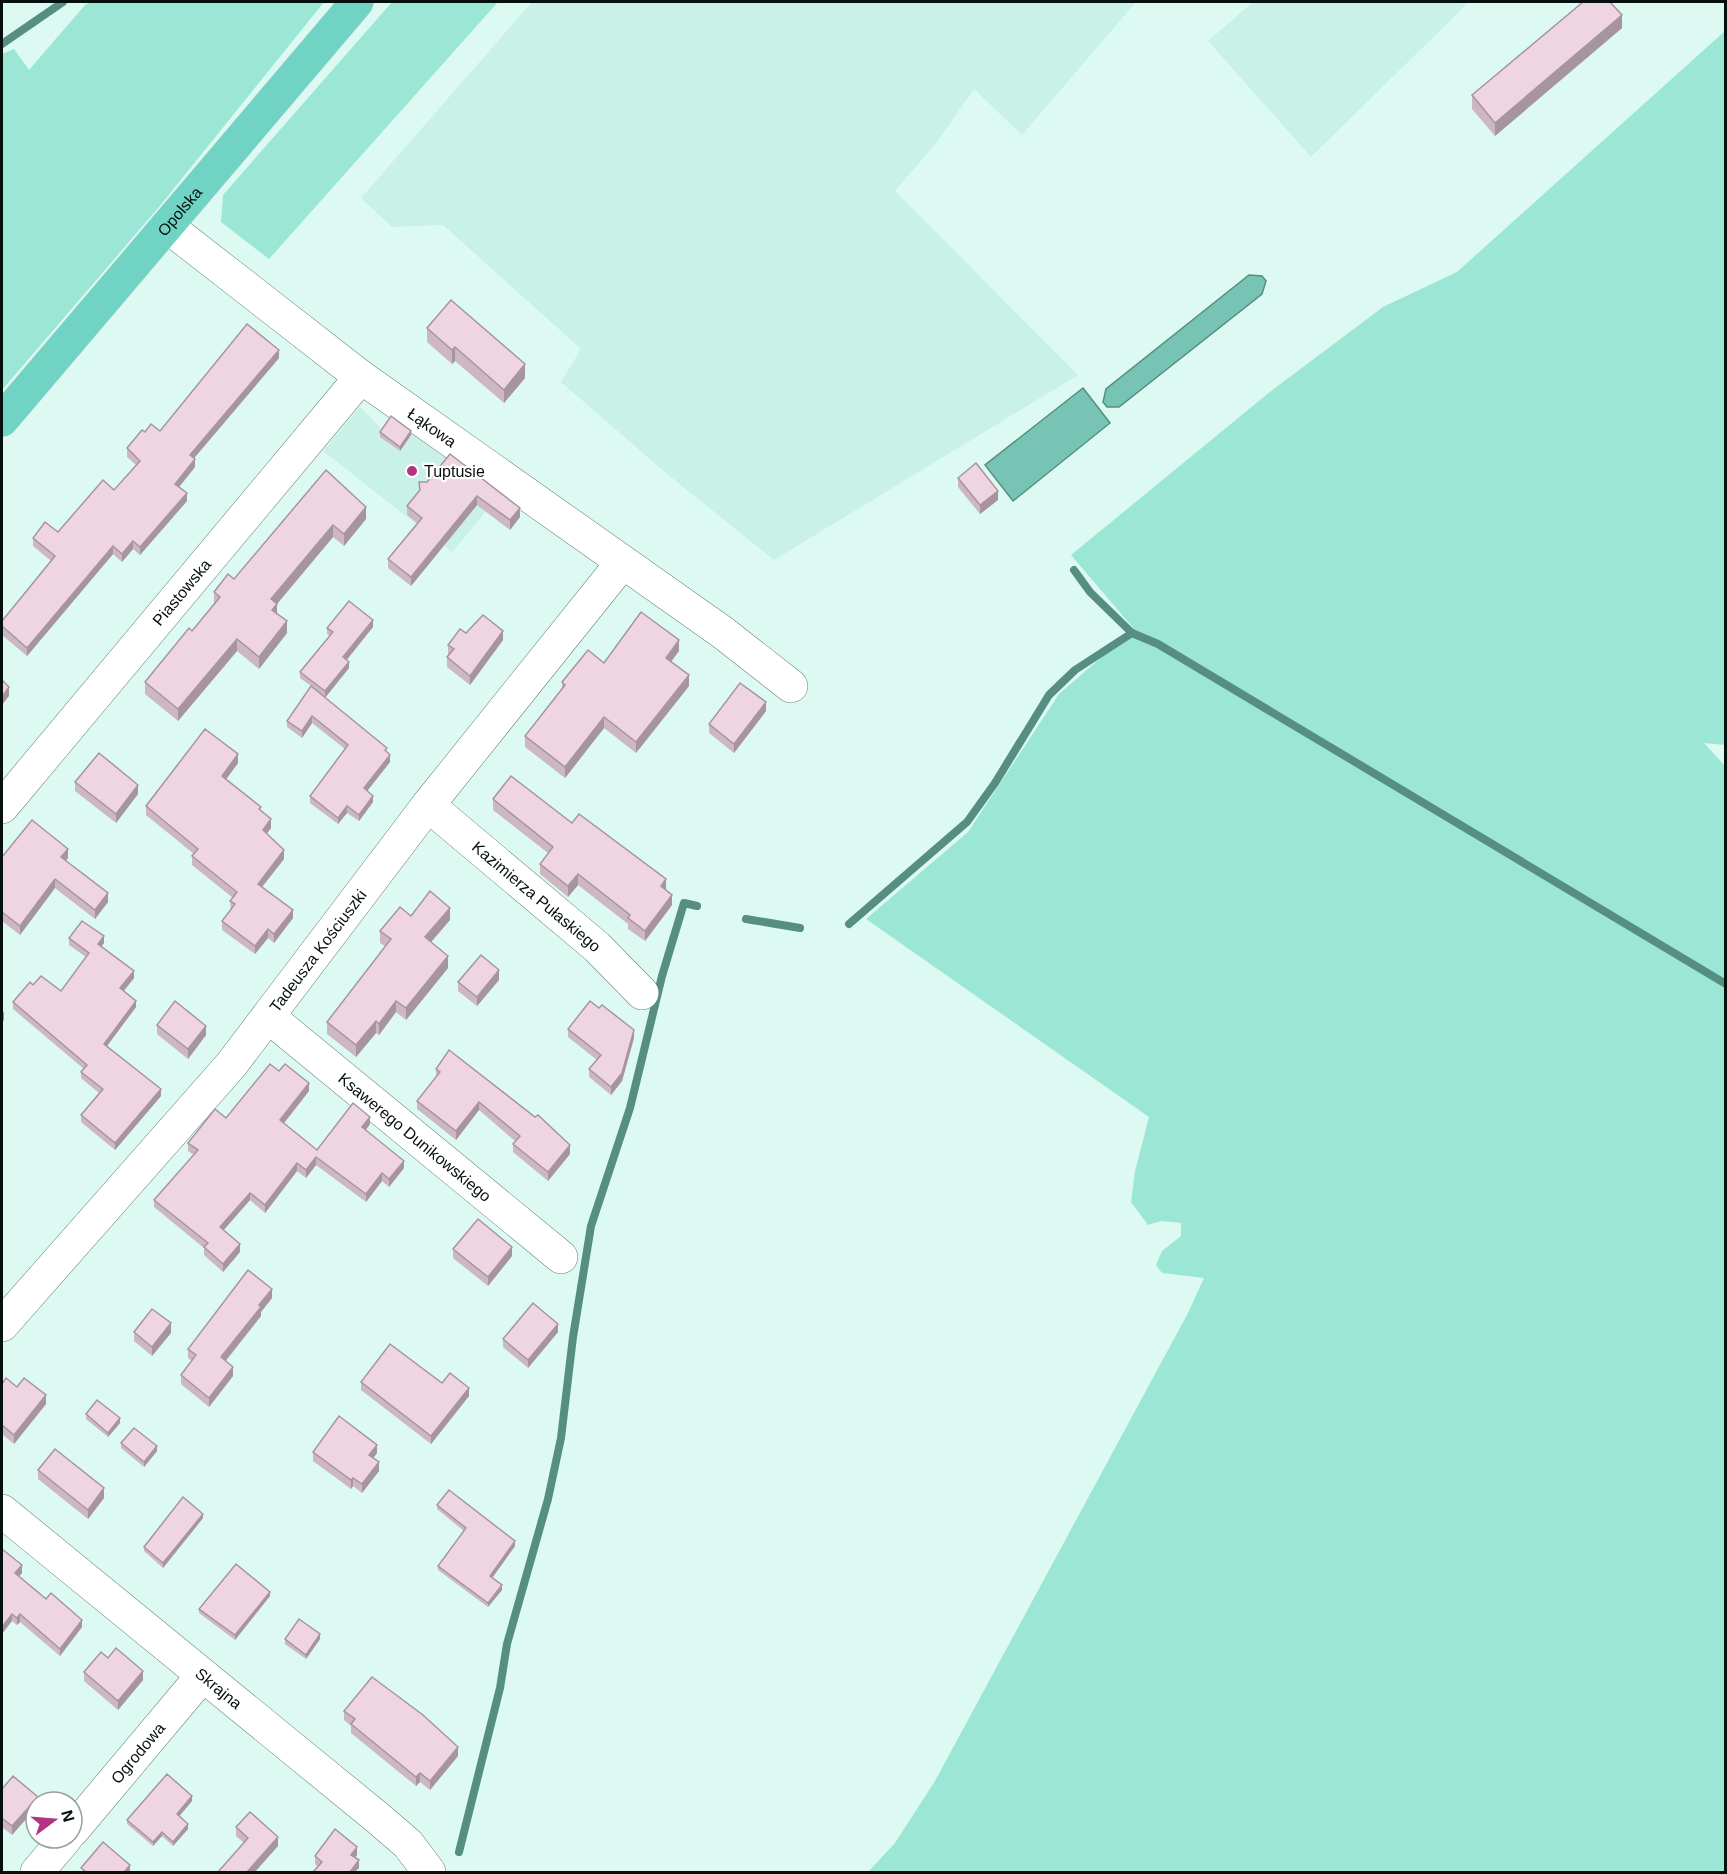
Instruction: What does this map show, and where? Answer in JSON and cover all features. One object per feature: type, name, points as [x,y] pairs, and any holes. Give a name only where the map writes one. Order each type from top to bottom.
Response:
[{"type":"main road","name":"Opolska","points":[[2,420],[357,2]]},
{"type":"street","name":"Łąkowa","points":[[167,226],[361,377],[722,632],[791,686]]},
{"type":"street","name":"Piastowska","points":[[2,807],[361,377]]},
{"type":"street","name":"Tadeusza Kościuszki","points":[[2,1325],[231,1065],[428,805],[622,563]]},
{"type":"street","name":"Kazimierza Pułaskiego","points":[[428,805],[597,947],[642,993]]},
{"type":"street","name":"Ksawerego Dunikowskiego","points":[[269,1017],[561,1257]]},
{"type":"street","name":"Skrajna","points":[[2,1511],[400,1838],[429,1872]]},
{"type":"street","name":"Ogrodowa","points":[[84,1817],[202,1676]]},
{"type":"street","points":[[37,1872],[56,1850]]},
{"type":"shaded area","points":[[91,2],[324,2],[159,207],[2,390],[2,54],[14,49],[29,70],[85,5]]},
{"type":"shaded area","points":[[392,2],[498,2],[269,259],[221,222],[223,195]]},
{"type":"shaded area","points":[[532,2],[1136,2],[1022,135],[974,89],[937,142],[895,191],[1078,375],[774,560],[660,468],[561,382],[581,349],[443,225],[392,227],[361,198]]},
{"type":"shaded area","points":[[1253,2],[1469,2],[1311,157],[1208,41]]},
{"type":"shaded area","points":[[1725,31],[1725,745],[1704,743],[1726,767],[1725,1872],[868,1872],[895,1843],[935,1781],[1188,1313],[1204,1278],[1162,1273],[1156,1265],[1162,1251],[1181,1236],[1181,1223],[1161,1221],[1148,1225],[1131,1202],[1135,1171],[1149,1117],[866,919],[968,832],[1059,694],[1134,629],[1071,555],[1271,391],[1383,307],[1457,272]]},
{"type":"shaded area","points":[[1249,275],[1262,276],[1266,281],[1262,294],[1119,407],[1107,407],[1103,402],[1106,389]]},
{"type":"shaded area","points":[[1083,388],[1110,423],[1013,501],[985,465]]},
{"type":"shaded area","name":"Tuptusie","points":[[360,407],[384,431],[395,414],[503,491],[452,552],[323,451]]},
{"type":"building","points":[[1583,2],[1610,2],[1622,15],[1495,123],[1472,95]]},
{"type":"building","points":[[451,300],[525,364],[504,390],[455,347],[452,350],[427,328]]},
{"type":"building","points":[[247,324],[279,350],[190,455],[195,459],[175,484],[187,493],[140,547],[133,541],[122,554],[113,546],[27,648],[2,626],[2,621],[55,556],[33,538],[45,522],[58,532],[103,480],[114,490],[140,461],[127,448],[142,430],[145,432],[151,424],[160,431]]},
{"type":"building","points":[[391,416],[411,431],[400,447],[380,432]]},
{"type":"building","points":[[450,454],[520,508],[510,520],[477,496],[411,577],[388,559],[422,518],[407,506],[420,490],[419,482],[427,482]]},
{"type":"building","points":[[976,463],[998,491],[980,505],[958,478]]},
{"type":"building","points":[[326,470],[366,507],[344,534],[333,525],[271,599],[277,604],[272,610],[287,621],[259,657],[237,639],[178,709],[145,682],[189,628],[192,631],[220,597],[214,592],[228,574],[234,579]]},
{"type":"building","points":[[349,601],[373,620],[343,657],[349,662],[325,691],[300,672],[333,632],[327,628]]},
{"type":"building","points":[[641,612],[679,640],[666,658],[689,675],[636,742],[604,717],[565,767],[525,736],[565,685],[562,682],[588,650],[604,663]]},
{"type":"building","points":[[483,615],[503,631],[470,676],[447,657],[454,649],[448,645],[460,629],[466,633]]},
{"type":"building","points":[[2,680],[9,687],[2,697]]},
{"type":"building","points":[[740,683],[766,702],[734,744],[709,724]]},
{"type":"building","points":[[311,686],[387,748],[385,750],[390,755],[364,788],[373,796],[359,815],[347,806],[338,818],[310,796],[348,745],[312,716],[302,731],[287,721]]},
{"type":"building","points":[[205,729],[238,754],[222,776],[261,807],[259,809],[271,819],[263,830],[284,850],[258,884],[293,910],[274,934],[268,929],[255,946],[222,921],[235,904],[230,901],[237,892],[192,856],[198,849],[146,806]]},
{"type":"building","points":[[99,753],[138,785],[116,814],[75,782]]},
{"type":"building","points":[[511,776],[572,823],[579,814],[666,879],[661,886],[672,895],[645,931],[628,918],[630,915],[578,874],[568,886],[540,864],[553,847],[493,799]]},
{"type":"building","points":[[32,820],[68,849],[61,857],[108,893],[95,910],[55,879],[20,926],[2,912],[2,857]]},
{"type":"building","points":[[430,891],[450,908],[425,937],[448,956],[406,1008],[396,1001],[379,1024],[376,1021],[356,1045],[327,1022],[391,939],[380,931],[400,907],[411,916]]},
{"type":"building","points":[[82,921],[104,936],[98,944],[134,971],[120,988],[136,1001],[104,1044],[161,1089],[115,1143],[81,1115],[103,1089],[81,1072],[87,1065],[13,1002],[30,982],[33,985],[41,976],[61,991],[89,953],[69,938]]},
{"type":"building","points":[[481,955],[499,970],[477,997],[458,982]]},
{"type":"building","points":[[175,1001],[206,1026],[188,1049],[157,1025]]},
{"type":"building","points":[[590,1001],[599,1008],[602,1005],[634,1030],[622,1073],[611,1087],[589,1069],[601,1055],[568,1029]]},
{"type":"building","points":[[449,1050],[535,1117],[538,1115],[570,1145],[548,1172],[513,1144],[520,1136],[479,1102],[456,1131],[417,1101],[440,1072],[436,1069]]},
{"type":"building","points":[[270,1064],[279,1071],[285,1064],[309,1083],[280,1120],[317,1150],[353,1103],[370,1117],[362,1127],[404,1161],[389,1179],[382,1173],[366,1194],[316,1157],[306,1170],[297,1163],[265,1205],[250,1193],[220,1227],[240,1244],[223,1264],[204,1247],[208,1243],[154,1200],[198,1150],[188,1143],[215,1109],[226,1118]]},
{"type":"building","points":[[478,1219],[512,1247],[488,1277],[453,1249]]},
{"type":"building","points":[[248,1270],[272,1289],[259,1305],[261,1307],[221,1357],[233,1367],[209,1398],[181,1375],[196,1355],[188,1349]]},
{"type":"building","points":[[533,1303],[558,1324],[528,1360],[503,1339]]},
{"type":"building","points":[[152,1309],[171,1323],[152,1347],[134,1332]]},
{"type":"building","points":[[390,1344],[442,1383],[450,1373],[469,1388],[431,1436],[361,1382]]},
{"type":"building","points":[[6,1378],[17,1387],[24,1378],[46,1395],[14,1435],[2,1425],[2,1384]]},
{"type":"building","points":[[97,1400],[120,1418],[108,1433],[86,1414]]},
{"type":"building","points":[[339,1416],[377,1445],[369,1455],[379,1462],[362,1484],[353,1478],[351,1480],[313,1452]]},
{"type":"building","points":[[134,1428],[157,1446],[144,1462],[121,1443]]},
{"type":"building","points":[[55,1449],[104,1488],[88,1510],[38,1470]]},
{"type":"building","points":[[449,1490],[515,1541],[490,1576],[502,1585],[488,1603],[438,1566],[466,1528],[437,1505]]},
{"type":"building","points":[[183,1497],[203,1514],[163,1563],[144,1547]]},
{"type":"building","points":[[2,1549],[22,1565],[15,1573],[46,1599],[51,1593],[82,1620],[60,1649],[20,1614],[17,1618],[12,1614],[2,1627]]},
{"type":"building","points":[[236,1564],[270,1592],[235,1635],[199,1609]]},
{"type":"building","points":[[299,1619],[320,1634],[306,1655],[285,1639]]},
{"type":"building","points":[[116,1648],[143,1671],[118,1701],[84,1672],[101,1652],[108,1658]]},
{"type":"building","points":[[372,1677],[423,1715],[458,1747],[430,1781],[420,1773],[416,1777],[351,1724],[355,1719],[344,1711]]},
{"type":"building","points":[[167,1774],[192,1796],[177,1814],[188,1824],[173,1842],[162,1832],[153,1842],[127,1820]]},
{"type":"building","points":[[13,1776],[30,1790],[24,1790],[24,1813],[12,1826],[2,1819],[2,1789]]},
{"type":"building","points":[[250,1812],[278,1837],[247,1872],[218,1872],[248,1838],[236,1827]]},
{"type":"building","points":[[335,1829],[357,1847],[351,1855],[359,1860],[350,1872],[313,1872],[322,1862],[315,1856]]},
{"type":"building","points":[[103,1842],[130,1865],[124,1872],[86,1872],[81,1868]]},
{"type":"waterway","points":[[2,44],[63,2]]},
{"type":"waterway","points":[[1074,570],[1090,592],[1132,633],[1158,644],[1726,984]]},
{"type":"waterway","points":[[849,924],[967,822],[995,783],[1049,695],[1075,670],[1132,633]]},
{"type":"waterway","points":[[459,1852],[500,1688],[507,1644],[548,1499],[561,1438],[573,1337],[591,1226],[630,1108],[662,976],[684,903],[697,906]]},
{"type":"waterway","points":[[746,919],[800,928]]},
{"type":"place","name":"Tuptusie","points":[[412,471]]}]
